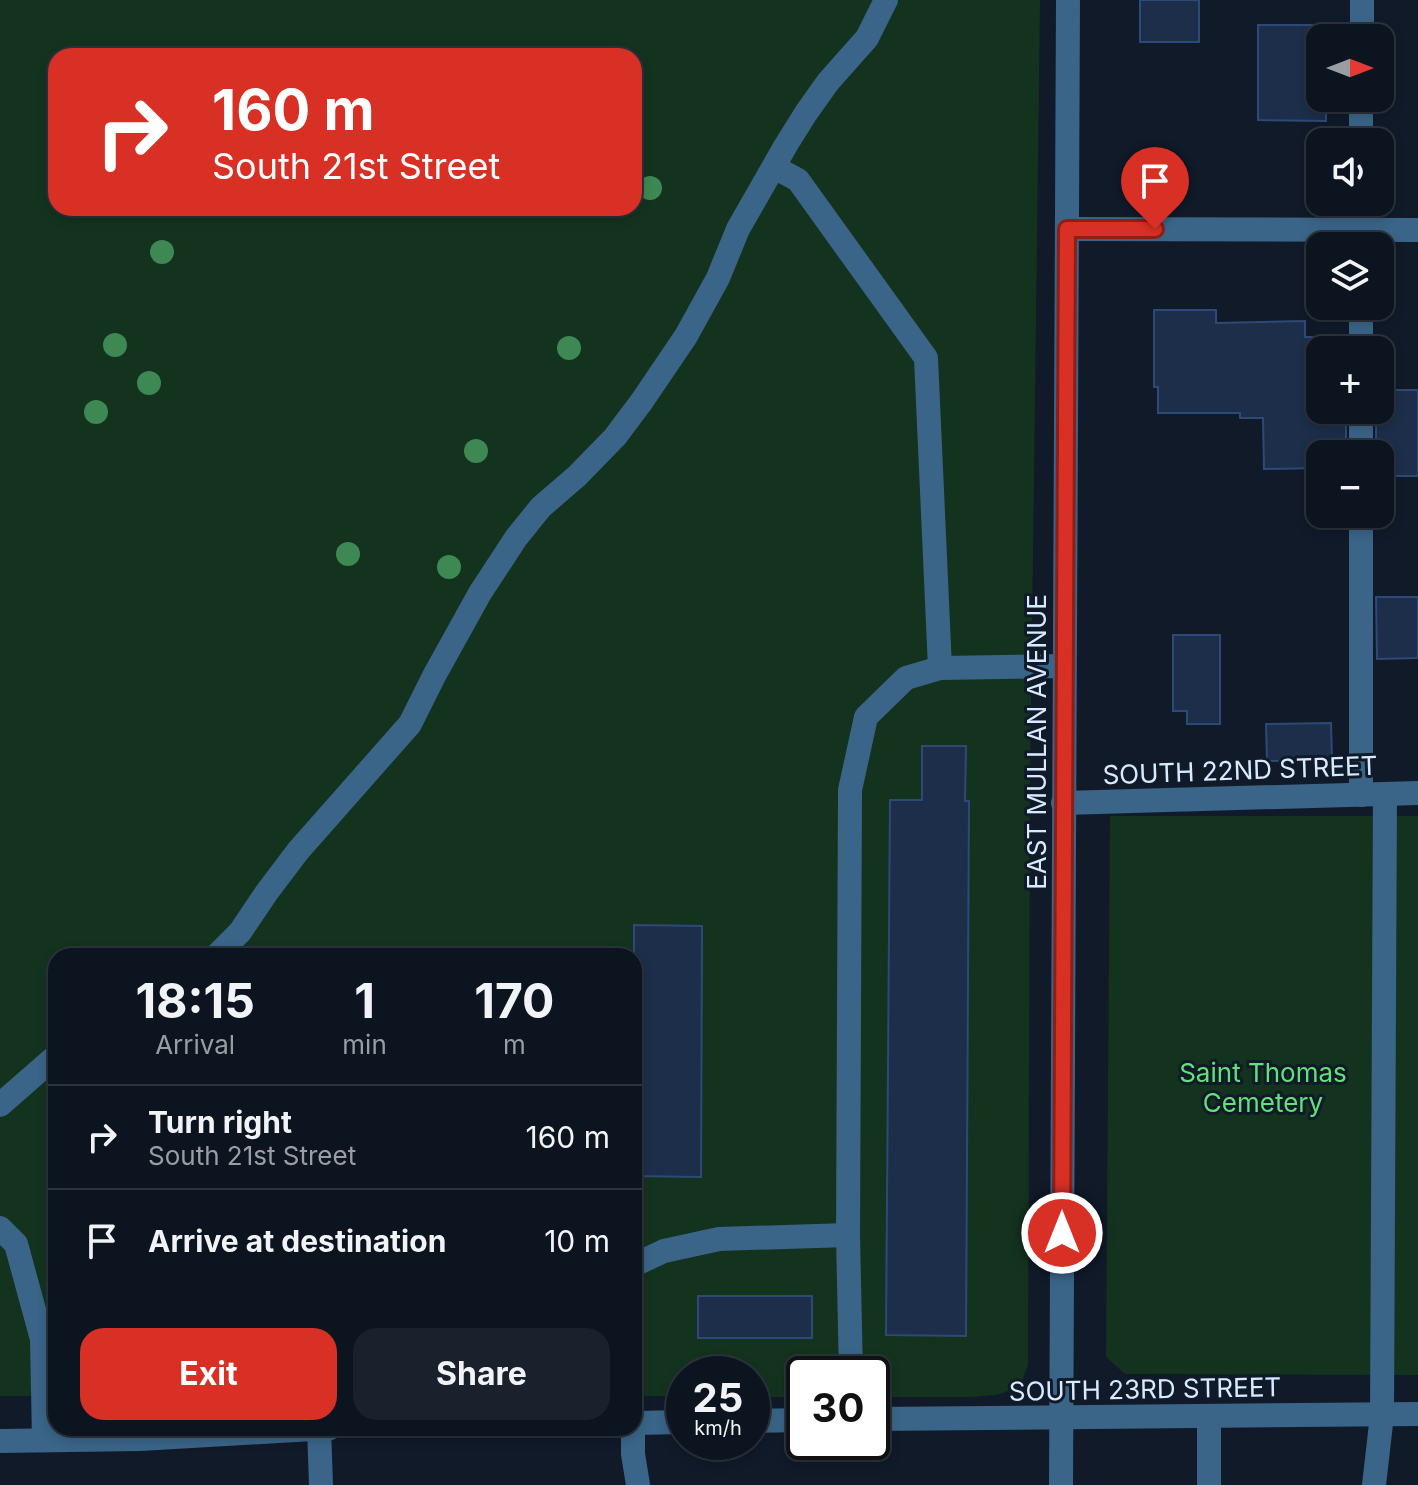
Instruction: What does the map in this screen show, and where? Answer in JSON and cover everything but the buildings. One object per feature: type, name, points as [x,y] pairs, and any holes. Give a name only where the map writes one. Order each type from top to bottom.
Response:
[{"type":"street","points":[[224,948],[240,932],[298,851],[410,724],[480,593],[516,538],[541,507],[615,437],[642,401],[686,336],[718,278],[738,229],[806,113],[828,82],[867,38],[886,0]]},
{"type":"street","name":"EAST MULLAN AVENUE","points":[[1061,1485],[1068,0]]},
{"type":"street","points":[[1362,0],[1362,24]]},
{"type":"street","points":[[774,167],[798,180],[926,358],[940,668]]},
{"type":"street","points":[[1067,229],[1306,236]]},
{"type":"street","points":[[1394,233],[1418,230]]},
{"type":"street","points":[[1362,528],[1373,794],[1382,1415],[1374,1485]]},
{"type":"street","points":[[851,1356],[848,1235],[850,790],[866,717],[906,678],[940,668],[1064,666]]},
{"type":"street","name":"SOUTH 22ND STREET","points":[[1063,803],[1418,793]]},
{"type":"street","points":[[0,1105],[48,1063]]},
{"type":"street","points":[[0,1228],[16,1244],[48,1338]]},
{"type":"street","points":[[642,1261],[664,1251],[719,1239],[848,1235]]},
{"type":"street","points":[[44,1440],[48,1361]]},
{"type":"street","name":"SOUTH 23RD STREET","points":[[890,1419],[1418,1414]]},
{"type":"street","points":[[1209,1416],[1209,1485]]},
{"type":"street","points":[[642,1424],[666,1423]]},
{"type":"street","points":[[0,1441],[189,1436]]},
{"type":"street","points":[[319,1436],[321,1485]]},
{"type":"street","points":[[633,1436],[638,1485]]},
{"type":"green space","points":[[0,0],[1040,0],[1030,794],[1028,1365],[1020,1387],[996,1395],[972,1397],[890,1397],[890,1356],[786,1356],[786,1397],[770,1397],[770,1356],[666,1356],[666,1396],[642,1396],[642,948],[48,948],[48,1396],[0,1396]]},
{"type":"green space","name":"Saint Thomas Cemetery","points":[[1110,816],[1418,816],[1418,1375],[1125,1374],[1106,1357]]},
{"type":"route","points":[[1062,1233],[1067,229],[1155,229]]}]
